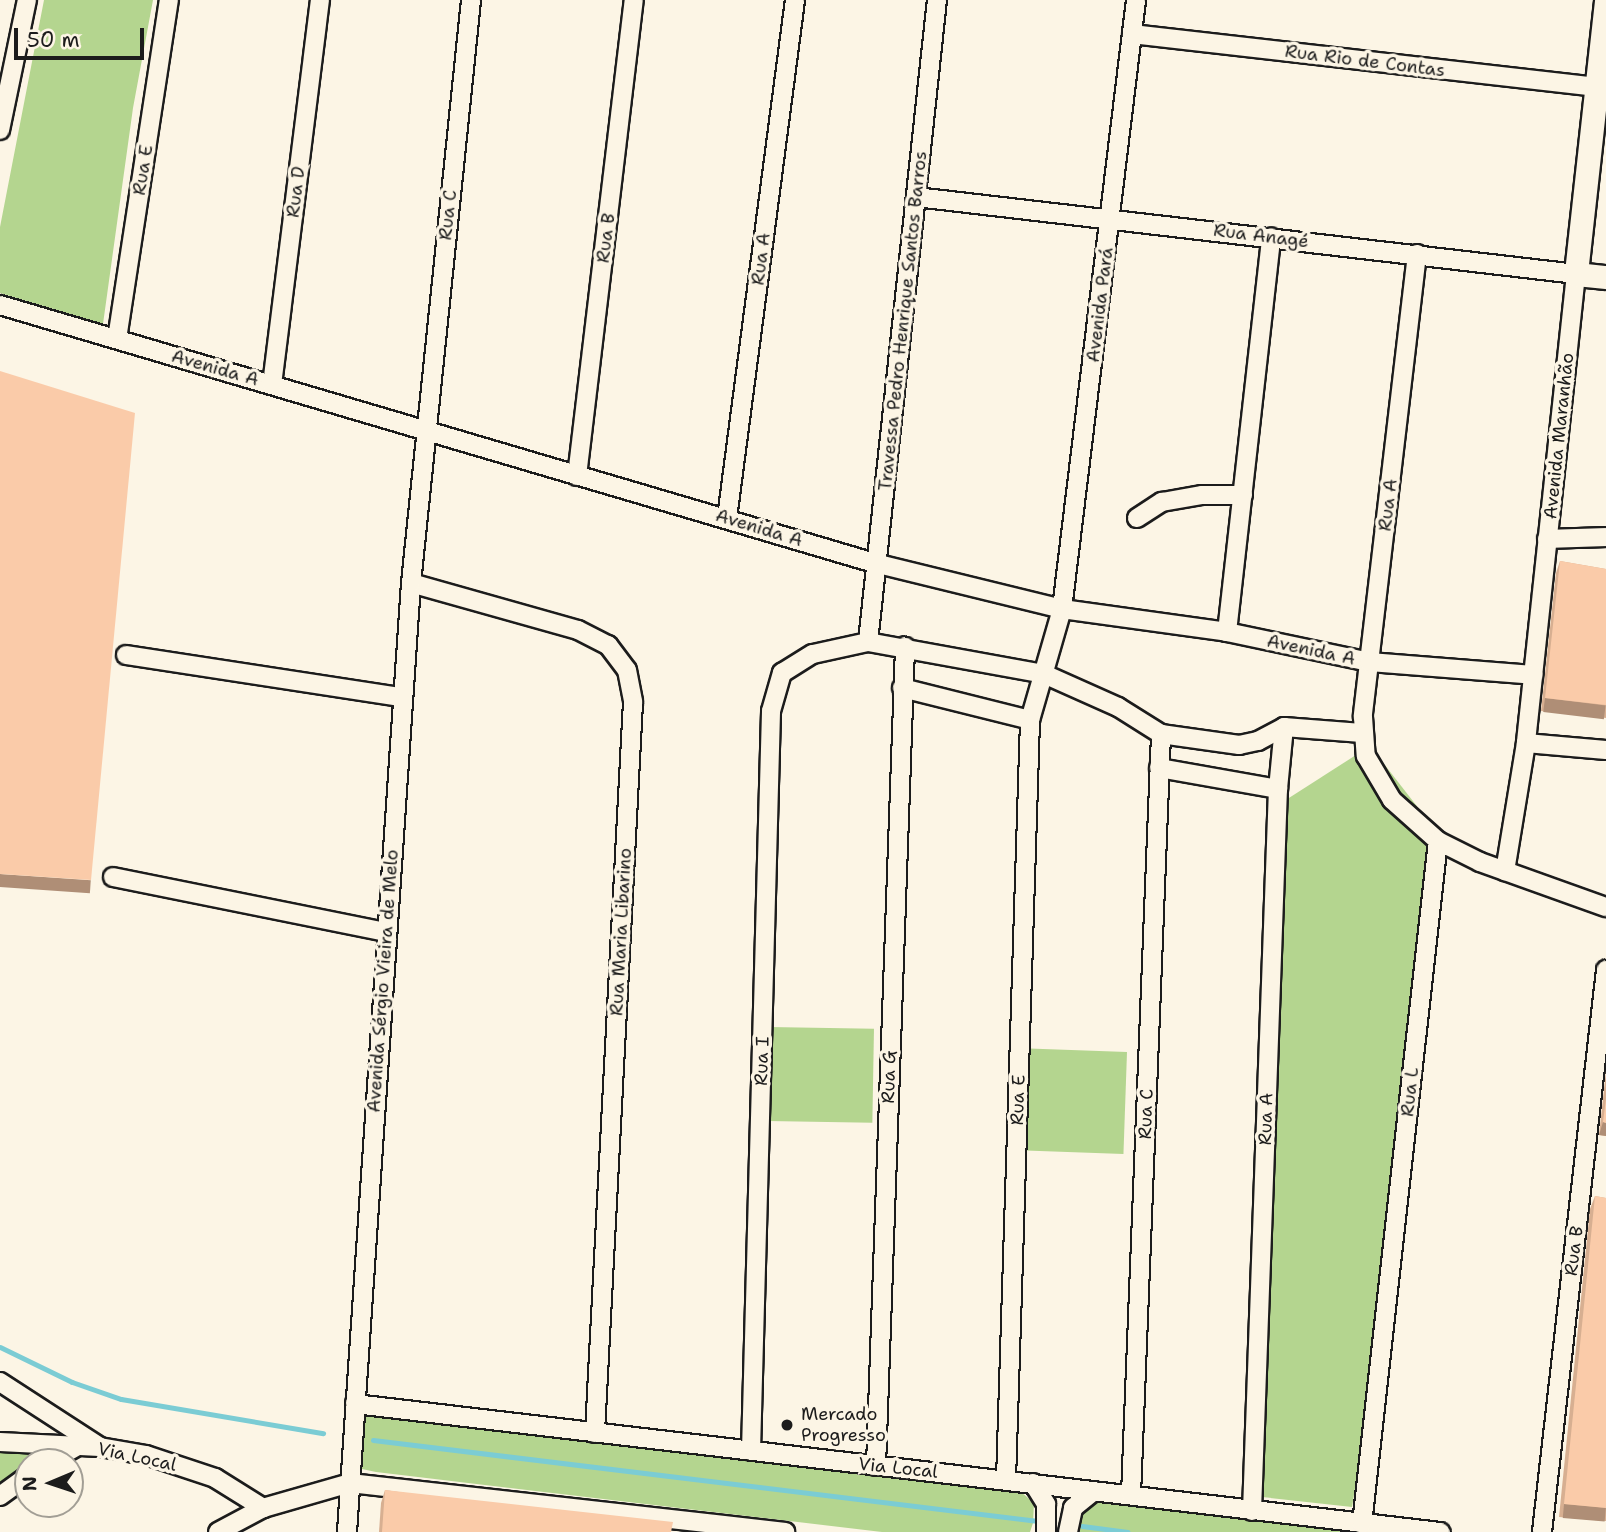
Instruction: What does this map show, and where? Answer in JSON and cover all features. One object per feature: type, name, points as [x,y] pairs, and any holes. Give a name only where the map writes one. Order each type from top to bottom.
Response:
[{"type":"main road","name":"Avenida Maranhão","points":[[1576,274],[1606,1]]},
{"type":"main road","name":"Rua Anagé","points":[[1576,274],[1606,277]]},
{"type":"street","points":[[0,130],[27,0]]},
{"type":"street","name":"Rua E","points":[[117,339],[169,0]]},
{"type":"street","name":"Rua D","points":[[272,385],[320,0]]},
{"type":"street","name":"Rua C","points":[[424,430],[471,0]]},
{"type":"street","name":"Rua B","points":[[577,476],[634,0]]},
{"type":"street","name":"Rua A","points":[[727,518],[795,0]]},
{"type":"street","name":"Travessa Pedro Henrique Santos Barros","points":[[868,642],[937,0]]},
{"type":"street","name":"Avenida Pará","points":[[1044,674],[1062,609],[1136,0]]},
{"type":"street","name":"Rua Rio de Contas","points":[[1132,34],[1597,88]]},
{"type":"street","name":"Rua Anagé","points":[[916,197],[1576,274]]},
{"type":"street","points":[[1227,632],[1271,237]]},
{"type":"street","name":"Rua A","points":[[1417,254],[1362,733],[1366,756],[1392,800],[1438,841]]},
{"type":"street","name":"Avenida Maranhão","points":[[1505,871],[1526,743],[1576,274]]},
{"type":"street","name":"Avenida A","points":[[0,305],[878,564],[1062,609],[1227,632],[1369,662],[1533,675]]},
{"type":"street","name":"Avenida Sérgio Vieira de Melo","points":[[347,1532],[385,932],[424,430]]},
{"type":"street","points":[[1138,518],[1162,502],[1202,495],[1243,495]]},
{"type":"street","points":[[1548,540],[1606,537]]},
{"type":"street","name":"Rua Maria Libarino","points":[[411,583],[578,630],[608,645],[626,670],[633,702],[596,1433]]},
{"type":"street","points":[[868,642],[1044,674],[1118,707],[1161,734],[1239,745],[1258,741],[1284,727],[1362,733]]},
{"type":"street","name":"Rua I","points":[[751,1451],[771,711],[782,673],[813,654],[868,642]]},
{"type":"street","name":"Rua G","points":[[876,1466],[905,647]]},
{"type":"street","points":[[126,655],[402,697]]},
{"type":"street","name":"Rua E","points":[[1006,1480],[1030,720],[1044,674]]},
{"type":"street","points":[[902,688],[1030,720]]},
{"type":"street","name":"Rua A","points":[[1252,1511],[1278,789],[1284,727]]},
{"type":"street","name":"Rua C","points":[[1131,1495],[1161,734]]},
{"type":"street","points":[[1526,743],[1606,750]]},
{"type":"street","points":[[1159,768],[1278,789]]},
{"type":"street","points":[[1438,841],[1505,871],[1606,907]]},
{"type":"street","name":"Rua L","points":[[1362,1524],[1438,841]]},
{"type":"street","points":[[113,877],[385,932]]},
{"type":"street","name":"Rua B","points":[[1542,1532],[1606,970]]},
{"type":"street","points":[[0,1382],[100,1447]]},
{"type":"street","name":"Via Local","points":[[355,1404],[1440,1532]]},
{"type":"street","name":"Via Local","points":[[0,1442],[100,1447],[195,1470],[263,1508]]},
{"type":"street","points":[[74,1448],[78,1446]]},
{"type":"street","points":[[218,1532],[263,1508],[350,1483],[736,1529],[785,1532]]},
{"type":"street","points":[[1033,1483],[1046,1504],[1046,1532]]},
{"type":"street","points":[[1068,1532],[1073,1508],[1094,1491]]},
{"type":"green space","points":[[44,0],[153,0],[133,108],[103,324],[0,293],[0,227]]},
{"type":"green space","points":[[1370,746],[1430,823],[1386,1296],[1352,1507],[1262,1497],[1278,805]]},
{"type":"green space","points":[[769,1027],[874,1029],[872,1123],[767,1121]]},
{"type":"green space","points":[[1022,1048],[1127,1052],[1123,1154],[1019,1150]]},
{"type":"green space","points":[[370,1412],[1021,1492],[1034,1503],[1033,1523],[1030,1532],[882,1532],[376,1472],[362,1469],[359,1462],[362,1418]]},
{"type":"green space","points":[[0,1450],[14,1450],[14,1486],[0,1501]]},
{"type":"green space","points":[[1114,1499],[1413,1532],[1075,1532],[1076,1517],[1090,1502]]},
{"type":"building","points":[[0,371],[135,413],[91,880],[0,874]]},
{"type":"building","points":[[1560,561],[1606,569],[1606,705],[1545,698]]},
{"type":"building","points":[[1606,1099],[1606,1123],[1603,1122]]},
{"type":"building","points":[[1595,1196],[1606,1198],[1606,1508],[1564,1504]]},
{"type":"building","points":[[385,1490],[673,1522],[671,1532],[382,1532]]},
{"type":"waterway","points":[[0,1347],[72,1382],[121,1399],[323,1433]]},
{"type":"waterway","points":[[373,1440],[1038,1521]]},
{"type":"waterway","points":[[1082,1526],[1128,1532]]},
{"type":"place","name":"Mercado Progresso","points":[[787,1425]]}]
